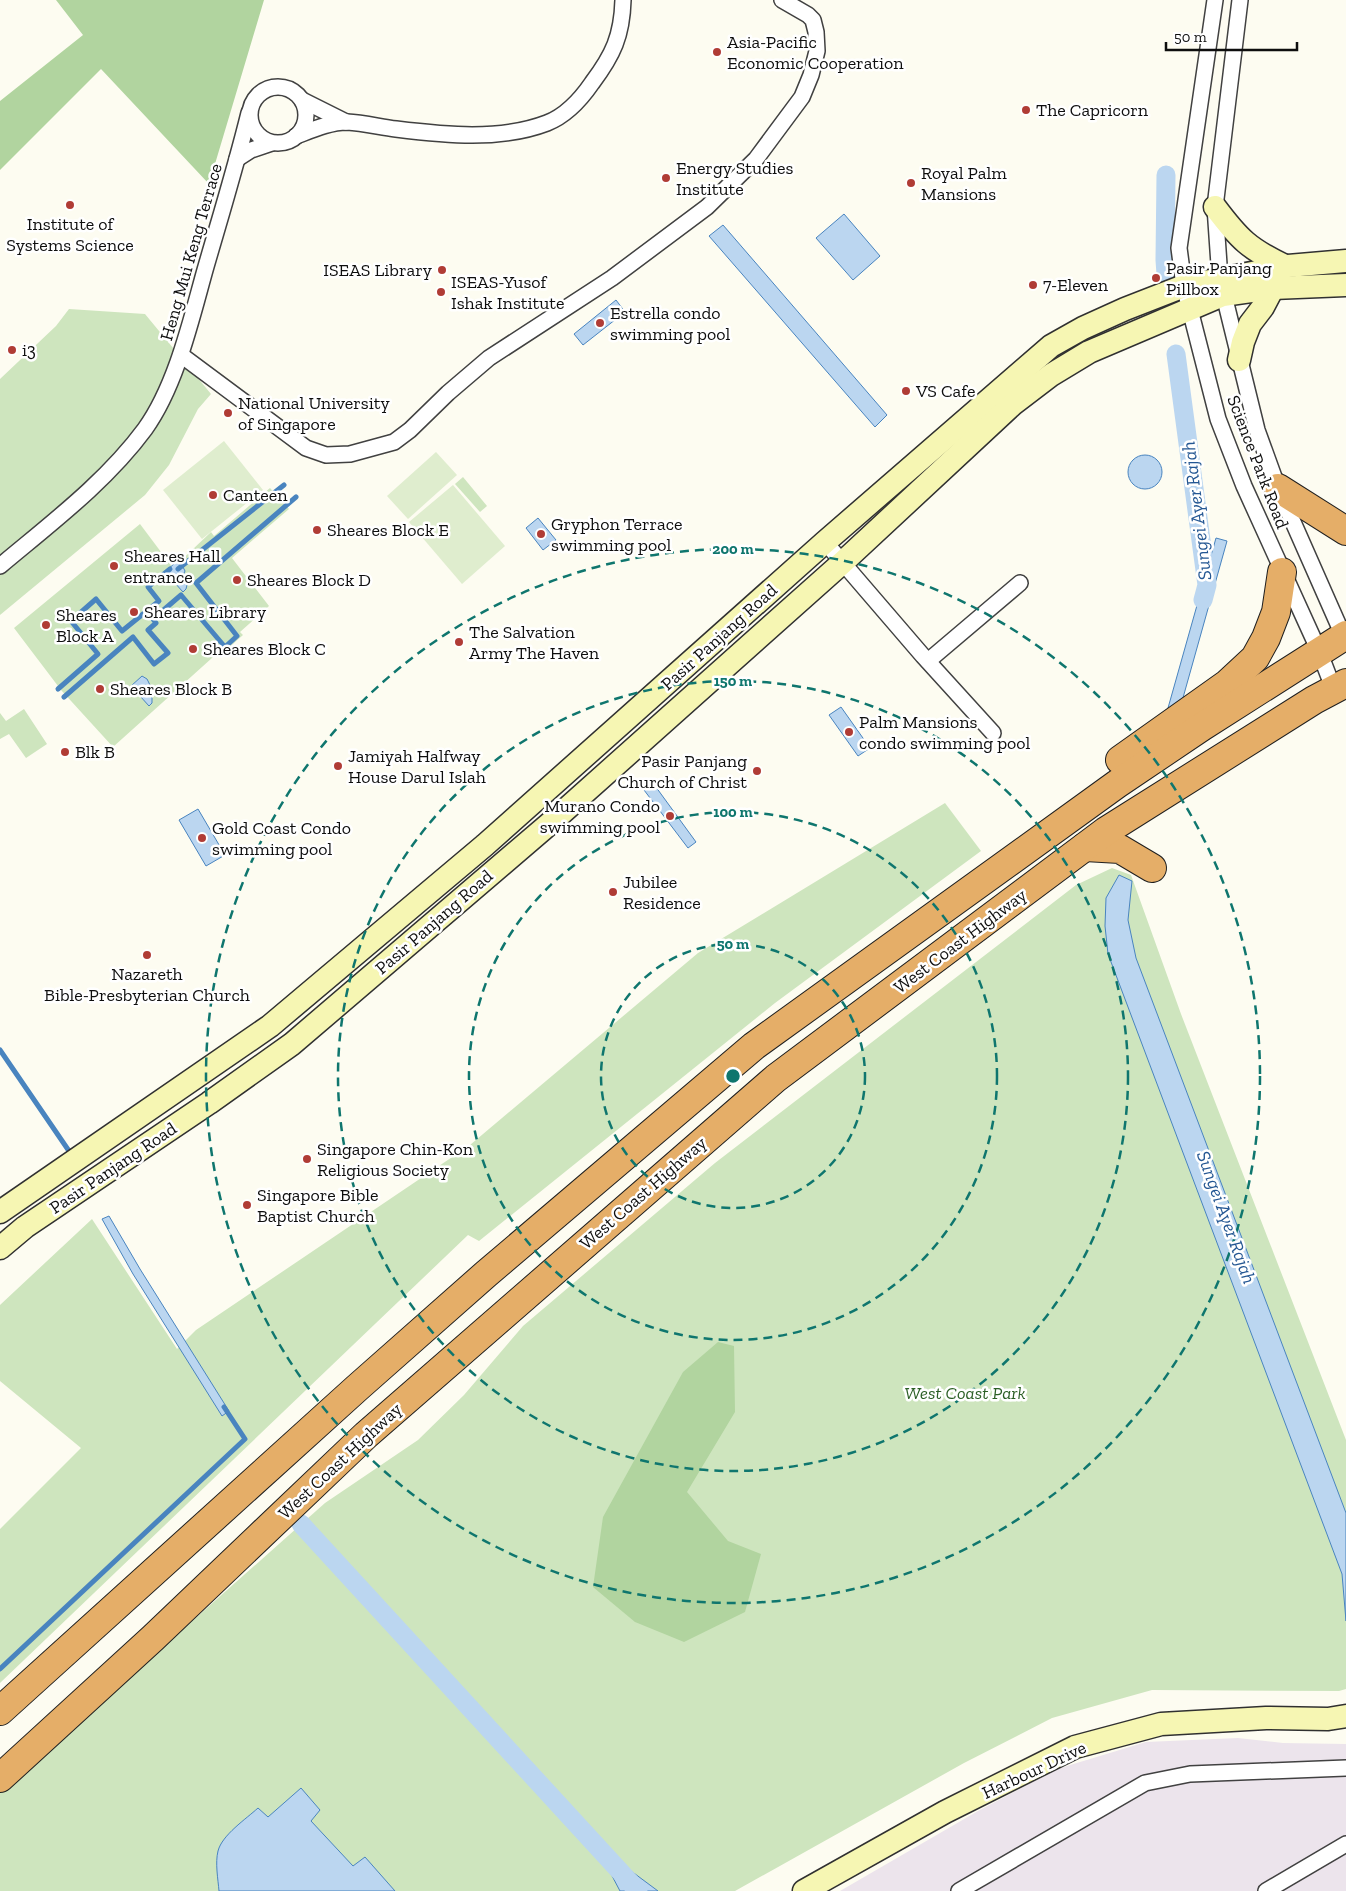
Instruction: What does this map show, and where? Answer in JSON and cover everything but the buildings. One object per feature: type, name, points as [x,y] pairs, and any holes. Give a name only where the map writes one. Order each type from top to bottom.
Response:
[{"type":"highway","points":[[1278,488],[1346,531]]},
{"type":"highway","points":[[960,897],[1022,829],[1227,684],[1256,658],[1276,612],[1282,572]]},
{"type":"highway","name":"West Coast Highway","points":[[0,1711],[465,1292],[754,1046],[1117,784],[1319,651],[1345,638]]},
{"type":"highway","name":"West Coast Highway","points":[[0,1778],[153,1638],[373,1429],[768,1084],[1106,831],[1314,700],[1340,686]]},
{"type":"highway","points":[[1084,848],[1120,849],[1152,868]]},
{"type":"main road","points":[[1215,207],[1236,235],[1250,248],[1285,266]]},
{"type":"main road","name":"Pasir Panjang Road","points":[[2,1241],[209,1104],[292,1044],[555,819],[594,782],[842,563],[1013,404],[1051,375],[1089,352],[1190,310],[1221,287],[1285,266],[1346,261]]},
{"type":"main road","name":"Pasir Panjang Road","points":[[0,1212],[270,1026],[498,834],[825,542],[1051,346],[1083,328],[1125,309],[1184,286],[1273,288],[1346,285]]},
{"type":"main road","points":[[1239,360],[1250,324],[1263,307],[1273,288]]},
{"type":"main road","name":"Harbour Drive","points":[[804,1891],[945,1812],[1075,1747],[1161,1724],[1266,1718],[1328,1719],[1346,1716]]},
{"type":"street","name":"Heng Mui Keng Terrace","points":[[0,566],[70,507],[121,459],[146,427],[161,401],[181,356],[249,113],[254,99],[264,89],[278,86],[292,90],[302,100],[346,122],[415,131],[476,134],[509,133],[548,123],[566,112],[579,98],[608,61],[617,40],[623,16],[623,0]]},
{"type":"street","name":"Heng Mui Keng Terrace","points":[[181,356],[306,448],[326,455],[350,454],[394,442],[410,430],[448,393],[489,358],[612,278],[708,208],[756,159],[802,96],[811,75],[816,51],[816,32],[813,20],[808,14],[782,0]]},
{"type":"street","name":"Science Park Road","points":[[1214,0],[1179,248],[1184,286],[1218,419],[1244,486],[1319,651],[1340,686]]},
{"type":"street","name":"Science Park Road","points":[[1240,0],[1215,207],[1221,287],[1257,430],[1278,488],[1345,638]]},
{"type":"street","points":[[296,136],[304,126],[306,113],[302,100]]},
{"type":"street","points":[[249,113],[252,126],[260,137],[272,143]]},
{"type":"street","name":"Heng Mui Keng Terrace","points":[[237,160],[251,150],[272,143],[289,141],[296,136],[319,128],[346,122]]},
{"type":"street","points":[[825,542],[993,733]]},
{"type":"street","points":[[928,661],[1020,582]]},
{"type":"street","points":[[959,1891],[1145,1783],[1190,1774],[1346,1768]]},
{"type":"street","points":[[1266,1891],[1345,1845]]},
{"type":"shaded area","points":[[1238,1738],[1283,1743],[1346,1744],[1346,1891],[840,1891],[978,1811],[1057,1769],[1146,1742]]},
{"type":"green space","points":[[56,0],[264,0],[209,184],[101,69],[0,170],[0,101],[83,35]]},
{"type":"green space","points":[[69,309],[145,314],[211,394],[198,409],[169,465],[145,495],[0,615],[0,379],[56,326]]},
{"type":"green space","points":[[224,441],[263,490],[202,539],[163,490]]},
{"type":"green space","points":[[436,452],[457,475],[408,519],[387,496]]},
{"type":"green space","points":[[463,477],[487,506],[480,512],[455,484]]},
{"type":"green space","points":[[453,485],[505,546],[462,584],[409,522]]},
{"type":"green space","points":[[270,488],[289,509],[232,558],[269,606],[240,632],[243,635],[224,652],[222,649],[113,747],[61,690],[14,628],[140,524],[173,568],[211,532],[214,536]]},
{"type":"green space","points":[[24,709],[47,744],[26,758],[9,734],[0,739],[0,713],[6,721]]},
{"type":"green space","points":[[945,803],[981,851],[775,1003],[479,1241],[468,1235],[0,1683],[0,1529],[81,1448],[0,1381],[0,1305],[92,1219],[177,1349],[196,1330],[470,1145],[698,953]]},
{"type":"green space","name":"West Coast Park","points":[[1112,868],[1131,875],[1181,1014],[1346,1440],[1346,1689],[1339,1691],[1152,1690],[1052,1718],[964,1763],[735,1891],[0,1891],[0,1792],[325,1503],[418,1440],[464,1395],[523,1326],[715,1163],[1076,885]]},
{"type":"green space","points":[[718,1342],[734,1346],[735,1412],[687,1492],[728,1541],[761,1554],[745,1612],[684,1642],[635,1622],[593,1587],[603,1517],[683,1372]]},
{"type":"water","points":[[844,214],[880,256],[853,280],[816,238]]},
{"type":"water","points":[[723,225],[887,415],[875,427],[709,236]]},
{"type":"water","name":"Estrella condo swimming pool","points":[[616,300],[625,312],[583,345],[574,334]]},
{"type":"water","points":[[1145,455],[1152,456],[1157,460],[1161,465],[1161,479],[1157,484],[1152,488],[1145,489],[1138,488],[1133,484],[1129,479],[1128,472],[1129,465],[1133,460],[1138,456]]},
{"type":"water","name":"Gryphon Terrace swimming pool","points":[[538,518],[556,540],[543,550],[526,528]]},
{"type":"water","points":[[1216,538],[1227,541],[1179,712],[1168,708]]},
{"type":"water","points":[[176,562],[185,571],[182,578],[187,585],[183,592],[165,572]]},
{"type":"water","points":[[142,676],[147,679],[150,685],[148,692],[152,698],[152,703],[149,706],[131,686]]},
{"type":"water","name":"Palm Mansions condo swimming pool","points":[[841,707],[870,748],[858,756],[829,715]]},
{"type":"water","name":"Murano Condo swimming pool","points":[[653,783],[696,842],[688,848],[644,790]]},
{"type":"water","name":"Gold Coast Condo swimming pool","points":[[198,809],[225,855],[206,866],[179,820]]},
{"type":"water","points":[[1119,875],[1132,881],[1128,920],[1136,958],[1346,1513],[1346,1621],[1342,1574],[1108,954],[1105,926],[1106,898]]},
{"type":"water","points":[[109,1216],[229,1411],[222,1416],[133,1274],[102,1219]]},
{"type":"water","points":[[366,1583],[395,1616],[384,1625],[355,1590]]},
{"type":"water","points":[[301,1788],[320,1810],[311,1821],[353,1866],[365,1857],[395,1891],[219,1891],[217,1856],[224,1839],[258,1808],[268,1817]]},
{"type":"water","points":[[610,1849],[623,1865],[658,1891],[620,1891],[601,1855]]},
{"type":"waterway","name":"Sungei Ayer Rajah","points":[[1166,175],[1166,274]]},
{"type":"waterway","name":"Sungei Ayer Rajah","points":[[1176,354],[1207,585],[1203,600]]},
{"type":"waterway","points":[[178,569],[284,485]]},
{"type":"waterway","points":[[64,697],[133,637],[154,664],[168,653],[148,630],[156,623],[153,619],[181,595],[225,647],[237,636],[196,583],[296,497]]},
{"type":"waterway","points":[[58,689],[98,654],[71,621],[96,599],[122,631],[159,601],[148,587],[170,569]]},
{"type":"waterway","points":[[0,1050],[69,1151]]},
{"type":"waterway","points":[[0,1669],[245,1439],[224,1407]]},
{"type":"waterway","points":[[301,1524],[638,1891]]},
{"type":"place","name":"Asia-Pacific Economic Cooperation","points":[[717,52]]},
{"type":"place","name":"The Capricorn","points":[[1026,110]]},
{"type":"place","name":"Energy Studies Institute","points":[[666,178]]},
{"type":"place","name":"Royal Palm Mansions","points":[[911,183]]},
{"type":"place","name":"Institute of Systems Science","points":[[70,205]]},
{"type":"place","name":"ISEAS Library","points":[[442,270]]},
{"type":"place","name":"Pasir Panjang Pillbox","points":[[1156,278]]},
{"type":"place","name":"7-Eleven","points":[[1033,285]]},
{"type":"place","name":"ISEAS-Yusof Ishak Institute","points":[[441,292]]},
{"type":"place","name":"Estrella condo swimming pool","points":[[600,323]]},
{"type":"place","name":"i3","points":[[12,350]]},
{"type":"place","name":"VS Cafe","points":[[906,391]]},
{"type":"place","name":"National University of Singapore","points":[[228,413]]},
{"type":"place","name":"Canteen","points":[[213,495]]},
{"type":"place","name":"Sheares Block E","points":[[317,530]]},
{"type":"place","name":"Gryphon Terrace swimming pool","points":[[541,534]]},
{"type":"place","name":"Sheares Hall entrance","points":[[114,566]]},
{"type":"place","name":"Sheares Block D","points":[[237,580]]},
{"type":"place","name":"Sheares Library","points":[[134,612]]},
{"type":"place","name":"Sheares Block A","points":[[46,625]]},
{"type":"place","name":"The Salvation Army The Haven","points":[[459,642]]},
{"type":"place","name":"Sheares Block C","points":[[193,649]]},
{"type":"place","name":"Sheares Block B","points":[[100,689]]},
{"type":"place","name":"Palm Mansions condo swimming pool","points":[[849,732]]},
{"type":"place","name":"Blk B","points":[[65,752]]},
{"type":"place","name":"Jamiyah Halfway House Darul Islah","points":[[338,766]]},
{"type":"place","name":"Pasir Panjang Church of Christ","points":[[757,771]]},
{"type":"place","name":"Murano Condo swimming pool","points":[[670,816]]},
{"type":"place","name":"Gold Coast Condo swimming pool","points":[[202,838]]},
{"type":"place","name":"Jubilee Residence","points":[[613,892]]},
{"type":"place","name":"Nazareth Bible-Presbyterian Church","points":[[147,955]]},
{"type":"place","name":"Singapore Chin-Kon Religious Society","points":[[307,1159]]},
{"type":"place","name":"Singapore Bible Baptist Church","points":[[247,1205]]}]
